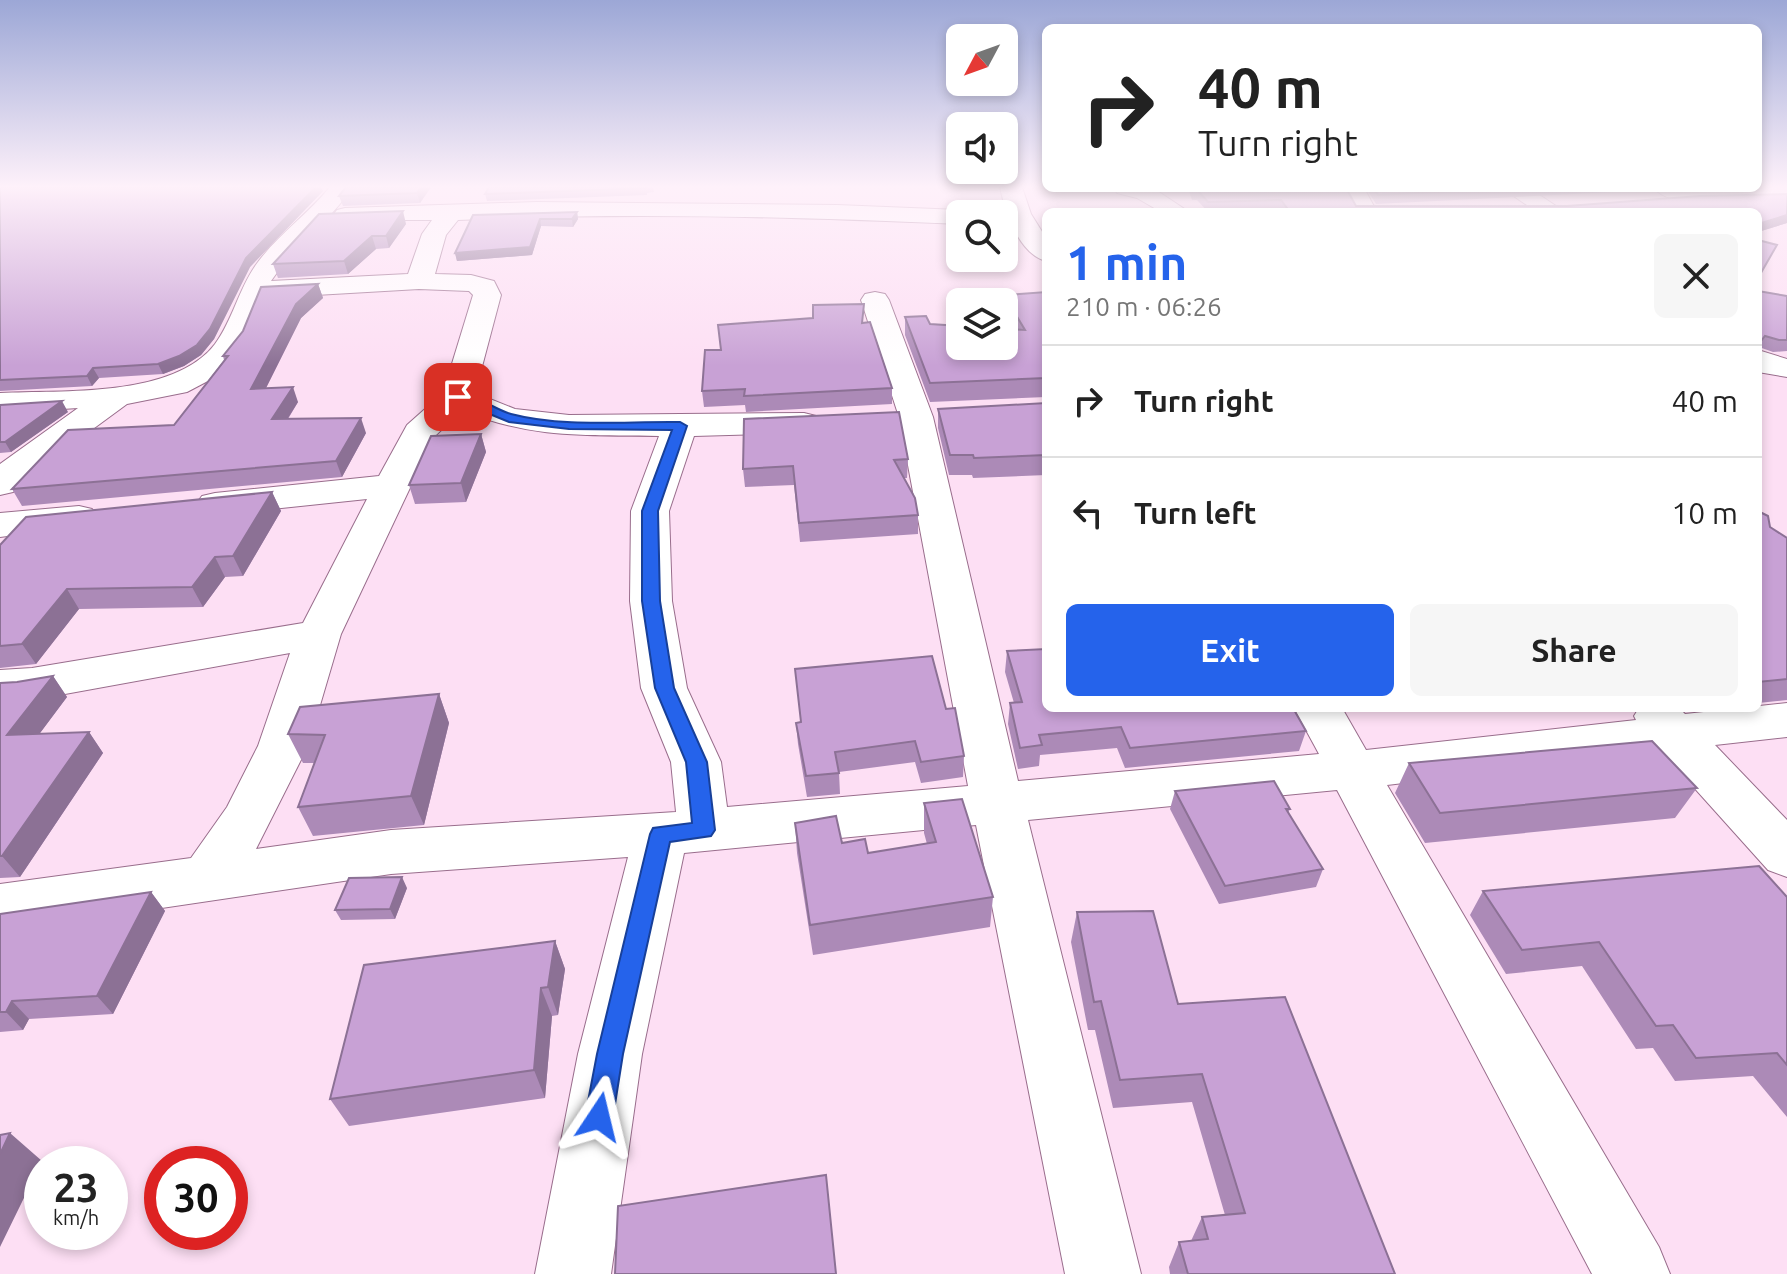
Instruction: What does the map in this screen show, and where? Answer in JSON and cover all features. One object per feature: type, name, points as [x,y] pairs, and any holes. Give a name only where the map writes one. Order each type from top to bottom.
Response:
[{"type":"street","points":[[0,403],[117,396],[176,385],[212,366],[231,344],[253,290],[270,263],[287,246]]},
{"type":"street","points":[[419,281],[430,246]]},
{"type":"street","points":[[209,876],[246,820],[283,746],[319,634],[419,432],[458,397],[487,295],[484,287],[471,283],[419,281],[253,290]]},
{"type":"street","points":[[875,300],[915,417],[1103,1274]]},
{"type":"street","points":[[0,484],[20,465],[117,396]]},
{"type":"street","points":[[458,397],[509,418],[569,425],[680,426],[837,421]]},
{"type":"street","points":[[573,1274],[610,1054],[682,832],[696,762],[664,688],[651,601],[650,511],[680,426]]},
{"type":"street","points":[[188,506],[391,486]]},
{"type":"street","points":[[0,525],[110,514]]},
{"type":"street","points":[[0,686],[32,684],[319,634]]},
{"type":"street","points":[[1320,712],[1632,1274]]},
{"type":"street","points":[[0,908],[391,852],[682,832],[1353,770],[1662,720],[1787,720]]},
{"type":"street","points":[[1662,720],[1787,855]]},
{"type":"building","points":[[0,246],[257,246],[246,258],[210,329],[197,345],[179,356],[158,364],[93,368],[87,376],[0,380]]},
{"type":"building","points":[[289,246],[360,246],[344,261],[273,264]]},
{"type":"building","points":[[458,246],[530,246],[530,247],[455,253]]},
{"type":"building","points":[[1762,246],[1776,246],[1762,271]]},
{"type":"building","points":[[318,284],[296,304],[251,389],[293,387],[272,419],[361,418],[336,461],[12,489],[68,430],[174,425],[228,356],[223,356],[243,331],[261,287]]},
{"type":"building","points":[[1042,292],[1042,378],[930,383],[905,317],[926,316],[930,324],[946,325],[946,360],[1018,360],[1018,330],[1025,330],[1018,318],[1018,294]]},
{"type":"building","points":[[1762,292],[1787,296],[1787,340],[1765,336],[1762,340]]},
{"type":"building","points":[[864,304],[862,323],[870,322],[892,388],[744,396],[745,389],[702,391],[705,350],[721,350],[718,325],[813,318],[813,305]]},
{"type":"building","points":[[62,401],[5,442],[0,442],[0,405]]},
{"type":"building","points":[[1042,403],[1042,455],[974,458],[973,455],[950,455],[938,409]]},
{"type":"building","points":[[899,412],[908,459],[894,460],[915,498],[918,515],[799,523],[793,466],[743,469],[744,419]]},
{"type":"building","points":[[481,434],[461,483],[409,485],[431,436]]},
{"type":"building","points":[[272,492],[233,556],[215,557],[192,587],[67,589],[22,644],[0,646],[0,545],[26,517]]},
{"type":"building","points":[[1762,513],[1768,516],[1770,527],[1787,538],[1787,679],[1762,682]]},
{"type":"building","points":[[1042,649],[1042,712],[1295,712],[1306,731],[1130,748],[1121,727],[1039,735],[1042,745],[1020,748],[1010,703],[1022,702],[1007,651]]},
{"type":"building","points":[[932,656],[946,709],[955,708],[964,756],[921,762],[915,741],[835,752],[839,773],[806,776],[796,723],[801,722],[795,669]]},
{"type":"building","points":[[53,676],[7,735],[89,732],[0,856],[0,683]]},
{"type":"building","points":[[439,694],[411,796],[298,807],[325,735],[288,734],[300,707]]},
{"type":"building","points":[[1652,741],[1697,788],[1440,813],[1409,763]]},
{"type":"building","points":[[1274,781],[1290,809],[1286,809],[1323,869],[1225,886],[1175,791]]},
{"type":"building","points":[[962,799],[993,897],[810,925],[795,823],[836,816],[842,843],[865,839],[868,853],[936,842],[924,803]]},
{"type":"building","points":[[1759,866],[1787,897],[1787,1065],[1777,1053],[1696,1058],[1673,1025],[1656,1026],[1599,942],[1522,950],[1483,891]]},
{"type":"building","points":[[402,877],[390,909],[335,910],[349,878]]},
{"type":"building","points":[[151,892],[97,996],[12,1001],[6,1012],[0,1012],[0,914]]},
{"type":"building","points":[[1153,911],[1178,1004],[1285,997],[1395,1274],[1188,1274],[1179,1242],[1208,1239],[1202,1217],[1245,1213],[1202,1074],[1120,1080],[1101,1001],[1094,1002],[1077,912]]},
{"type":"building","points":[[555,941],[548,987],[541,988],[534,1070],[330,1099],[364,965]]},
{"type":"building","points":[[10,1133],[0,1154],[0,1135]]},
{"type":"building","points":[[826,1175],[836,1274],[615,1274],[618,1206]]},
{"type":"route","points":[[458,397],[509,418],[569,425],[680,426],[650,511],[651,601],[664,688],[696,762],[704,830],[661,834],[610,1054],[599,1117]]}]
